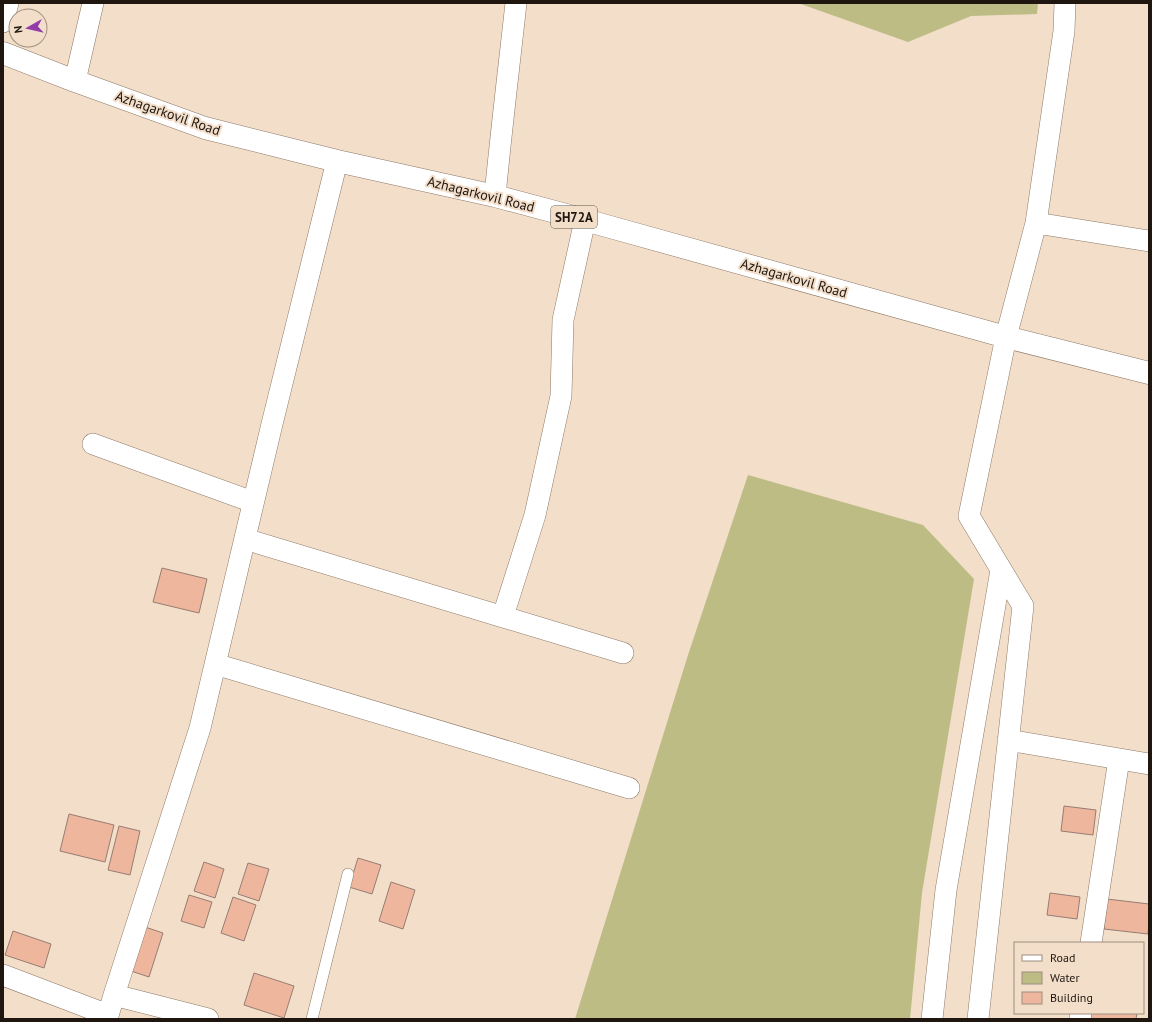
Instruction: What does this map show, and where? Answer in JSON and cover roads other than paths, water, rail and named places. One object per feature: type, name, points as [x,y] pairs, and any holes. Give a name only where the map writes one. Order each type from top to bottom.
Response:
[{"type":"main road","name":"Azhagarkovil Road","points":[[3,53],[205,128],[337,161],[495,196],[1006,337],[1149,374]]},
{"type":"street","points":[[3,22],[8,3]]},
{"type":"street","points":[[75,81],[93,3]]},
{"type":"street","points":[[495,196],[516,3]]},
{"type":"street","points":[[978,1019],[1023,606],[969,516],[1006,337],[1036,223],[1064,31],[1065,3]]},
{"type":"street","points":[[3,975],[107,1017],[200,728],[253,502],[337,161]]},
{"type":"street","points":[[503,616],[535,515],[561,396],[563,320],[585,220]]},
{"type":"street","points":[[1036,223],[1149,241]]},
{"type":"street","points":[[93,444],[253,502]]},
{"type":"street","points":[[245,539],[623,653]]},
{"type":"street","points":[[932,1019],[946,890],[1001,570]]},
{"type":"street","points":[[215,664],[629,788]]},
{"type":"street","points":[[1008,740],[1149,764]]},
{"type":"street","points":[[1091,942],[1119,759]]},
{"type":"street","points":[[114,994],[208,1019]]},
{"type":"lane","points":[[312,1019],[348,874]]},
{"type":"water","points":[[798,3],[1038,3],[1037,14],[971,16],[908,42]]},
{"type":"water","points":[[748,475],[923,525],[974,579],[922,893],[910,1019],[575,1019],[688,655]]}]
